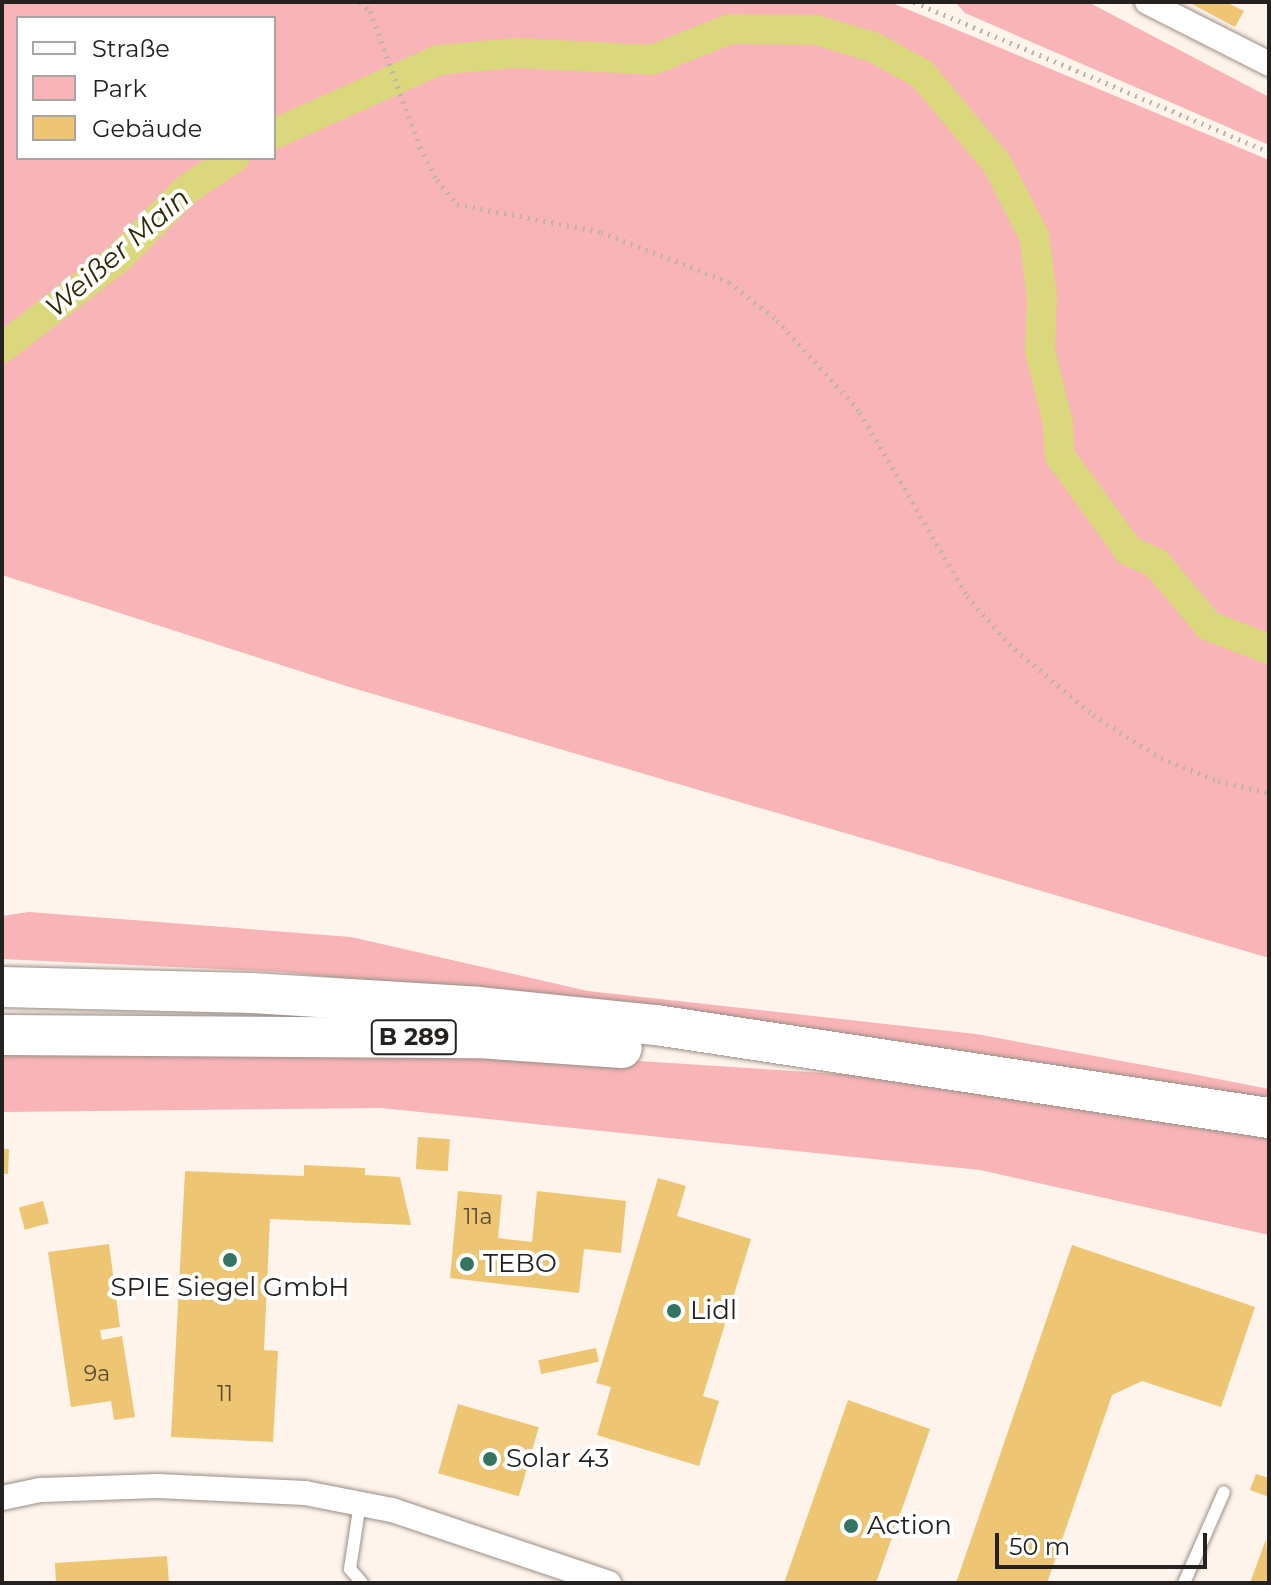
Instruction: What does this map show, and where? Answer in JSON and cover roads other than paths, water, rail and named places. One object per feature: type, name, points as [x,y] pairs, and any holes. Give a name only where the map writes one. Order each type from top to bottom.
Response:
[{"type":"highway","name":"B 289","points":[[2,987],[252,993],[478,1007],[656,1025],[826,1053],[1050,1081],[1269,1118]]},
{"type":"highway","name":"B 289","points":[[2,1035],[478,1038],[826,1053]]},
{"type":"street","points":[[1147,2],[1269,64]]},
{"type":"street","points":[[2,1498],[41,1490],[234,1486],[360,1503],[609,1583]]},
{"type":"lane","points":[[1184,1583],[1224,1492]]},
{"type":"lane","points":[[360,1503],[350,1569],[362,1583]]},
{"type":"waterway","name":"Weißer Main","points":[[276,133],[439,60],[516,53],[652,60],[730,29],[816,30],[873,47],[922,74],[997,164],[1034,236],[1042,297],[1040,351],[1058,423],[1060,456],[1129,551],[1156,563],[1209,626],[1269,649]]},
{"type":"waterway","name":"Weißer Main","points":[[2,348],[120,257],[186,190],[231,160]]},
{"type":"place","name":"SPIE Siegel GmbH","points":[[230,1260]]},
{"type":"place","name":"TEBO","points":[[467,1264]]},
{"type":"place","name":"Lidl","points":[[674,1311]]},
{"type":"place","name":"Solar 43","points":[[490,1459]]},
{"type":"place","name":"Action","points":[[851,1526]]}]
